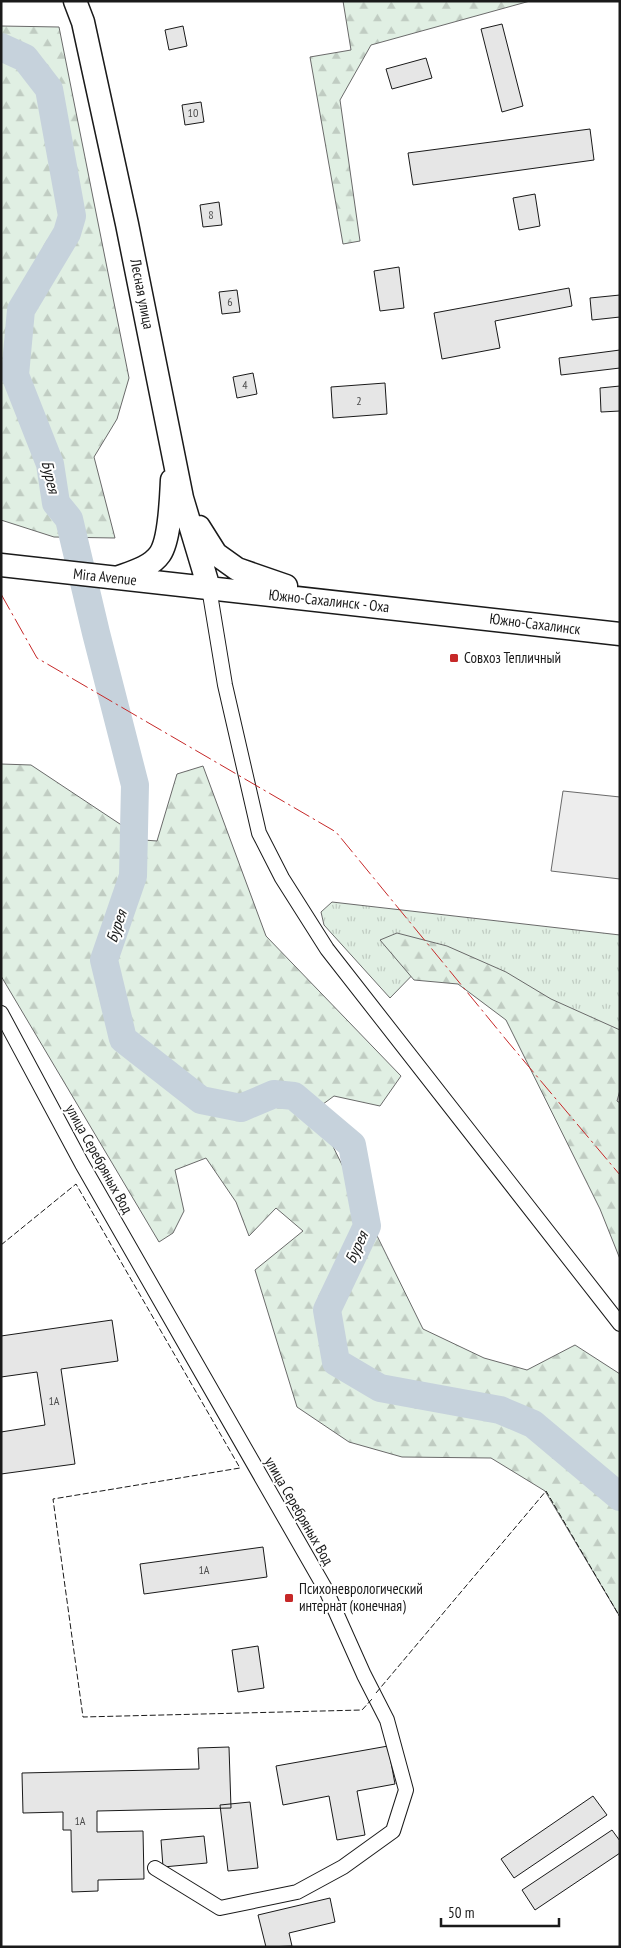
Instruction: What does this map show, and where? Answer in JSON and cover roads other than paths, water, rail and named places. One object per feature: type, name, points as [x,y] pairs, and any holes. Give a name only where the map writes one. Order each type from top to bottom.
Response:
[{"type":"main road","name":"Лесная улица","points":[[75,1],[84,22],[185,506],[209,588]]},
{"type":"main road","points":[[109,578],[141,570],[160,554],[169,526],[174,454]]},
{"type":"main road","points":[[185,506],[216,554],[237,570],[269,582],[353,604]]},
{"type":"main road","name":"Mira Avenue","points":[[1,565],[209,588]]},
{"type":"main road","name":"Южно-Сахалинск - Оха","points":[[209,588],[450,614]]},
{"type":"main road","name":"Южно-Сахалинск","points":[[450,614],[620,634]]},
{"type":"street","points":[[209,588],[225,685],[259,833],[282,878],[327,949],[620,1324]]},
{"type":"street","name":"улица Серебряных Вод","points":[[1,1013],[82,1164],[326,1590],[364,1675],[387,1720],[406,1790],[393,1831],[343,1867],[297,1892],[220,1908],[155,1868]]},
{"type":"waterway","name":"Бурея","points":[[1,47],[25,58],[49,89],[72,216],[67,233],[21,310],[15,375],[50,464],[56,503],[69,519],[135,785],[133,876],[104,960],[123,1039],[201,1100],[241,1108],[274,1094],[294,1096],[352,1145],[367,1226],[327,1310],[336,1362],[380,1388],[500,1410],[533,1424],[620,1497]]},
{"type":"place","name":"Совхоз Тепличный","points":[[454,658]]},
{"type":"place","name":"Психоневрологический интернат (конечная)","points":[[289,1598]]}]
